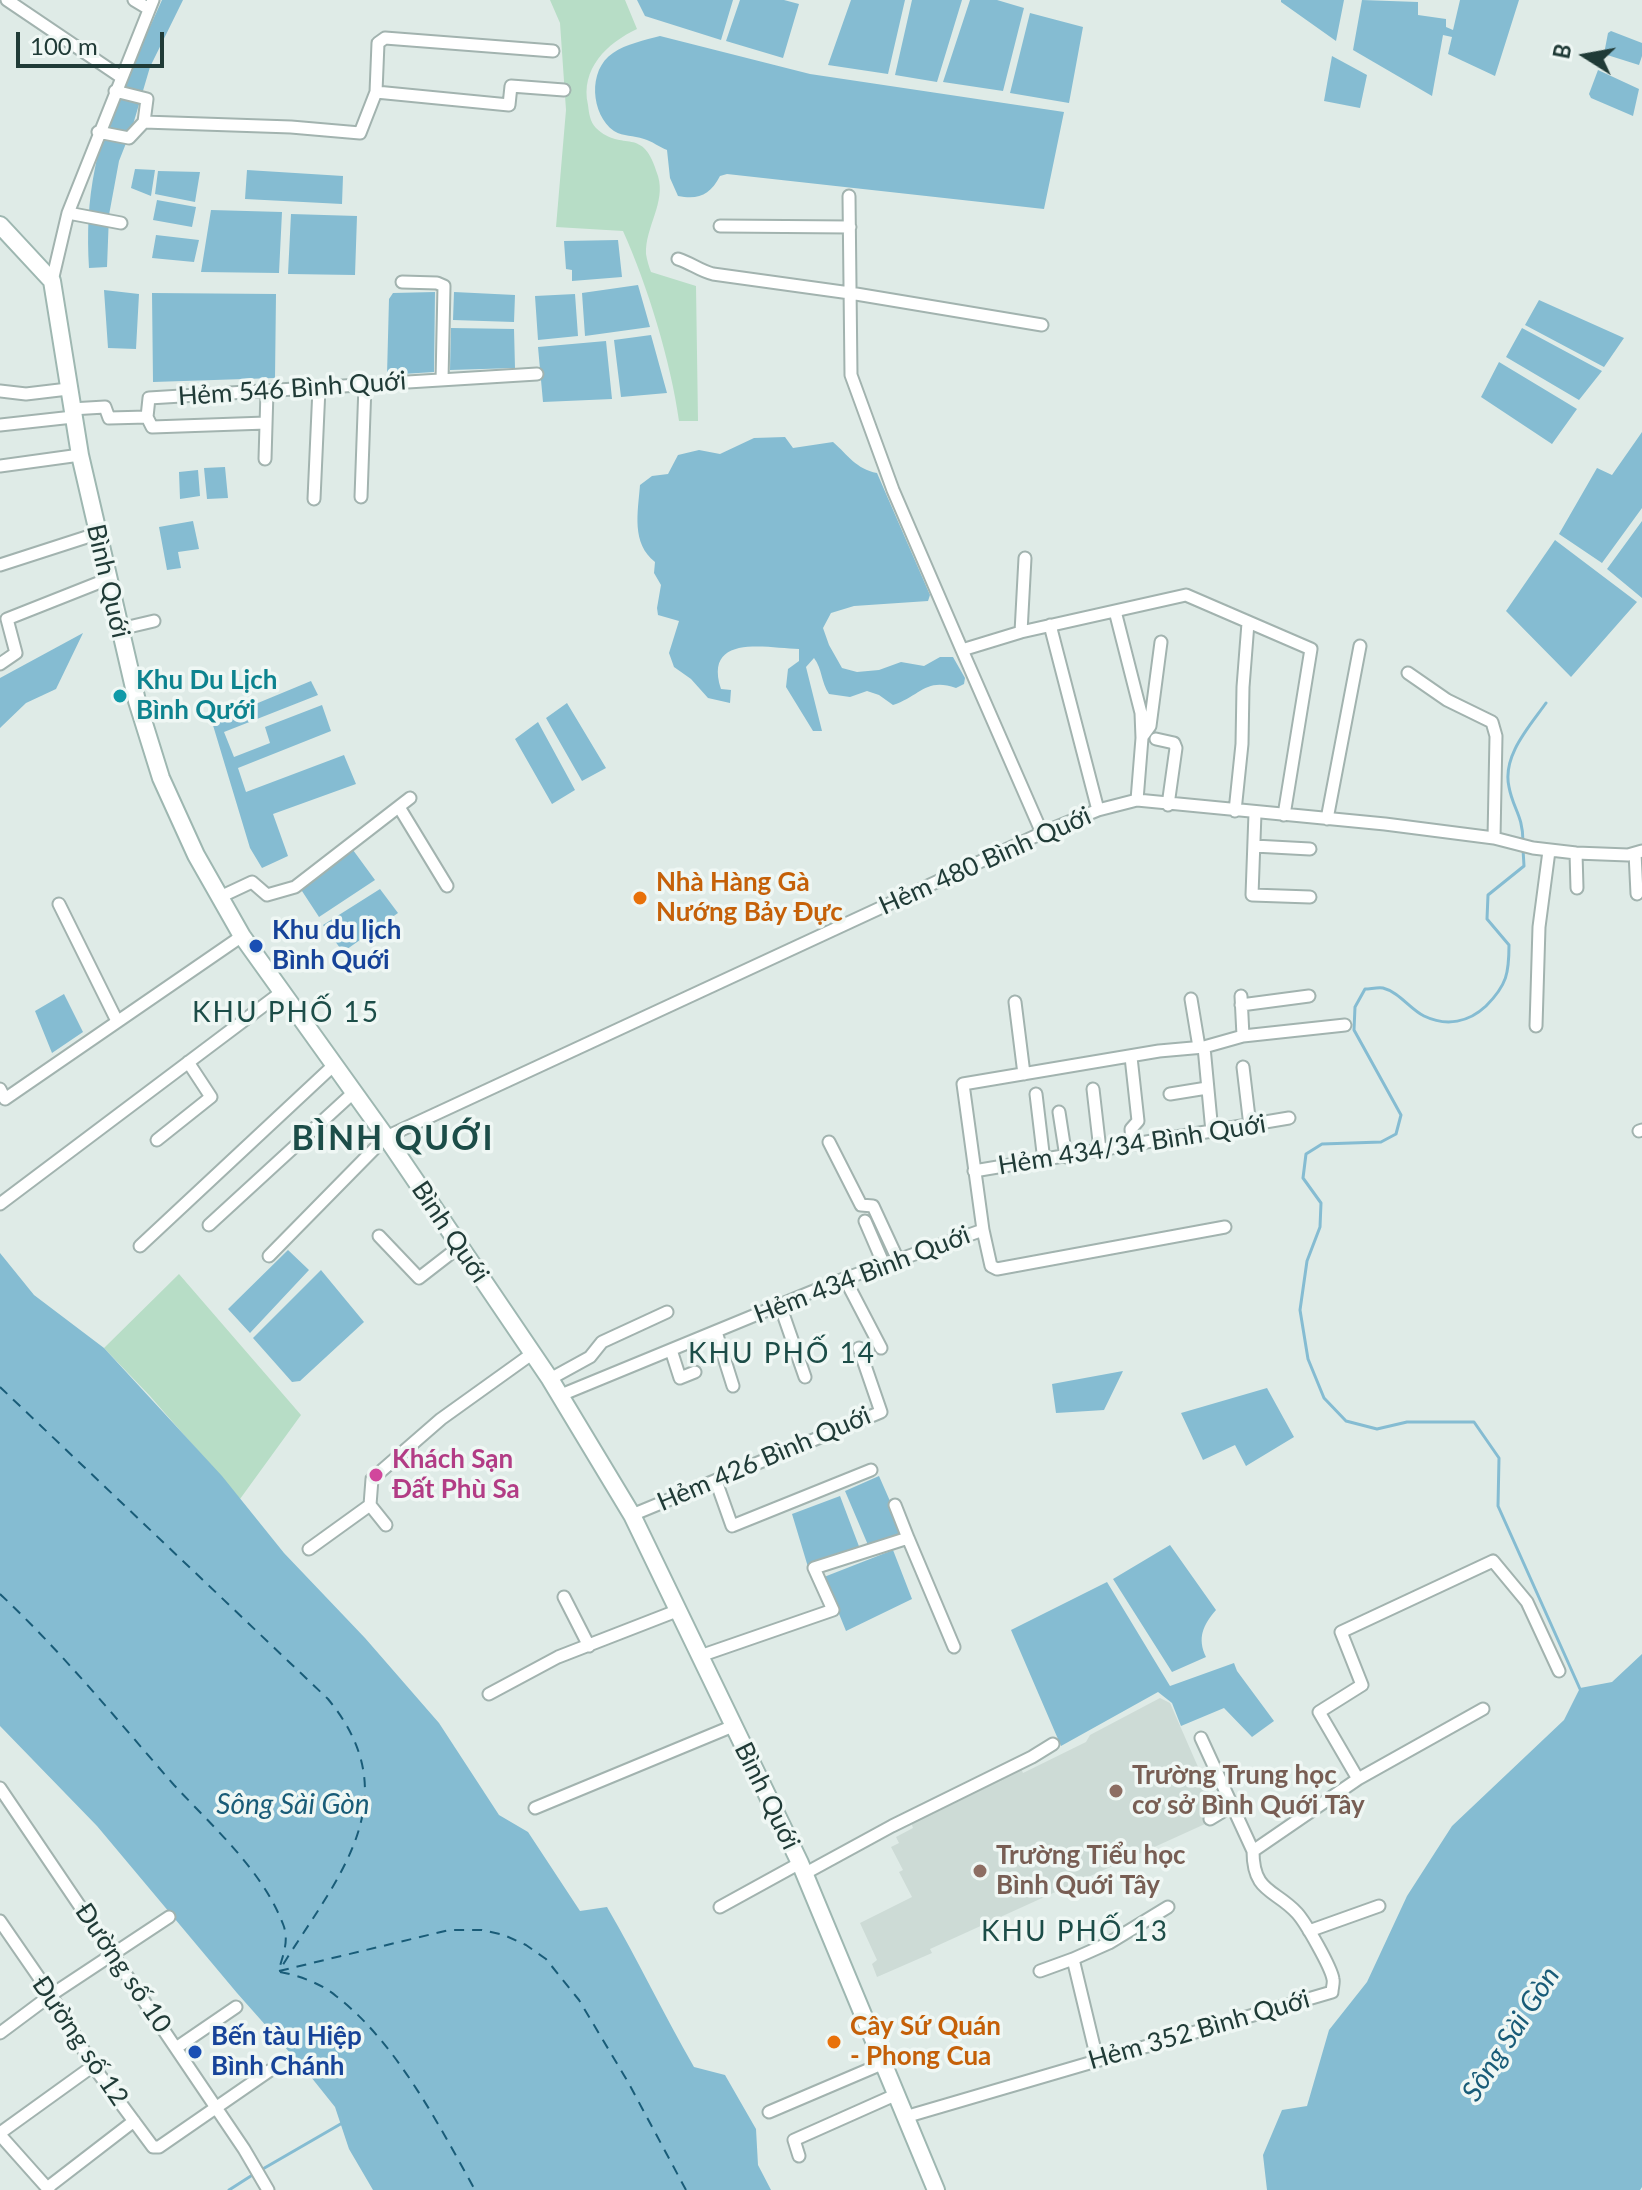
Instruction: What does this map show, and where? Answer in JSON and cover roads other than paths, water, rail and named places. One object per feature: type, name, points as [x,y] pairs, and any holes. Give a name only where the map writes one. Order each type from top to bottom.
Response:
[{"type":"main road","points":[[0,225],[52,281]]},
{"type":"main road","name":"Bình Quới","points":[[52,281],[80,455],[137,701],[161,778],[196,855],[242,936],[386,1137],[561,1395],[632,1515],[802,1869],[936,2190]]},
{"type":"street","points":[[7,0],[121,77]]},
{"type":"street","points":[[52,281],[68,213],[151,5],[134,0]]},
{"type":"street","points":[[144,122],[291,127],[360,133],[376,92],[378,43],[385,38],[553,51]]},
{"type":"street","points":[[376,92],[509,105],[511,86],[564,90]]},
{"type":"street","points":[[100,132],[132,137],[144,122],[147,99],[118,91]]},
{"type":"street","points":[[849,196],[853,383],[893,490],[1042,833]]},
{"type":"street","points":[[68,213],[117,222]]},
{"type":"street","points":[[720,226],[850,227]]},
{"type":"street","points":[[678,259],[702,272],[713,274],[1042,325]]},
{"type":"street","points":[[402,282],[444,286],[442,380]]},
{"type":"street","name":"Hẻm 546 Bình Quới","points":[[0,425],[105,407],[109,418],[147,417],[149,398],[537,374]]},
{"type":"street","points":[[361,497],[365,385]]},
{"type":"street","points":[[314,499],[319,388]]},
{"type":"street","points":[[0,391],[26,394],[68,389]]},
{"type":"street","points":[[265,459],[267,391]]},
{"type":"street","points":[[147,417],[152,427],[266,423]]},
{"type":"street","points":[[0,466],[80,455]]},
{"type":"street","points":[[0,565],[96,534]]},
{"type":"street","points":[[1021,632],[1025,558]]},
{"type":"street","points":[[0,664],[16,653],[7,619],[108,579]]},
{"type":"street","points":[[962,650],[1021,632],[1186,595],[1311,649],[1284,815]]},
{"type":"street","points":[[1115,611],[1141,713],[1137,800]]},
{"type":"street","points":[[120,629],[154,621]]},
{"type":"street","points":[[1235,811],[1248,623]]},
{"type":"street","points":[[1050,625],[1098,810]]},
{"type":"street","points":[[1142,738],[1150,726],[1161,642]]},
{"type":"street","points":[[1327,819],[1360,646]]},
{"type":"street","points":[[1408,673],[1447,700],[1492,722],[1496,736],[1494,838]]},
{"type":"street","points":[[1156,739],[1174,743],[1176,748],[1168,805]]},
{"type":"street","points":[[220,897],[252,882],[267,895],[295,887],[410,798]]},
{"type":"street","name":"Hẻm 480 Bình Quới","points":[[386,1137],[1042,833],[1098,810],[1137,800],[1494,838],[1549,851],[1639,852]]},
{"type":"street","points":[[399,807],[447,886]]},
{"type":"street","points":[[1255,813],[1252,895],[1310,897]]},
{"type":"street","points":[[1254,846],[1310,849]]},
{"type":"street","points":[[1536,1026],[1539,927],[1549,851]]},
{"type":"street","points":[[1637,894],[1639,852]]},
{"type":"street","points":[[1576,853],[1577,888]]},
{"type":"street","points":[[59,904],[117,1021]]},
{"type":"street","points":[[0,1112],[5,1105],[2,1094],[242,936]]},
{"type":"street","points":[[0,1204],[283,991]]},
{"type":"street","points":[[1243,1036],[1241,1001],[1309,996]]},
{"type":"street","points":[[1191,999],[1202,1047],[1212,1132]]},
{"type":"street","points":[[1015,1002],[1024,1074],[1202,1047],[1243,1036],[1345,1025]]},
{"type":"street","points":[[1131,1057],[1138,1121],[1131,1129],[1132,1144]]},
{"type":"street","points":[[157,1140],[211,1097],[188,1062]]},
{"type":"street","points":[[140,1246],[334,1065]]},
{"type":"street","points":[[1243,1067],[1250,1126]]},
{"type":"street","name":"Hẻm 434 Bình Quới","points":[[561,1395],[845,1279],[983,1230],[963,1084],[1024,1074]]},
{"type":"street","points":[[1170,1094],[1207,1088]]},
{"type":"street","points":[[1093,1089],[1100,1150]]},
{"type":"street","points":[[209,1225],[353,1093]]},
{"type":"street","points":[[1036,1094],[1044,1161]]},
{"type":"street","points":[[1059,1112],[1066,1157]]},
{"type":"street","name":"Hẻm 434/34 Bình Quới","points":[[974,1171],[1289,1118]]},
{"type":"street","points":[[269,1256],[386,1137]]},
{"type":"street","points":[[829,1142],[861,1205],[873,1206],[898,1260]]},
{"type":"street","points":[[865,1221],[884,1265]]},
{"type":"street","points":[[983,1230],[991,1266],[997,1269],[1225,1227]]},
{"type":"street","points":[[379,1236],[419,1278],[459,1247]]},
{"type":"street","points":[[845,1279],[881,1348]]},
{"type":"street","points":[[780,1305],[805,1377]]},
{"type":"street","points":[[550,1379],[590,1357],[602,1342],[667,1312]]},
{"type":"street","points":[[716,1332],[733,1386]]},
{"type":"street","name":"Hẻm 426 Bình Quới","points":[[632,1515],[881,1412],[859,1348]]},
{"type":"street","points":[[671,1350],[680,1378],[695,1372]]},
{"type":"street","points":[[386,1525],[370,1505],[372,1479],[441,1419],[533,1353]]},
{"type":"street","points":[[716,1481],[732,1526],[871,1470]]},
{"type":"street","points":[[309,1549],[370,1505]]},
{"type":"street","points":[[895,1505],[954,1647]]},
{"type":"street","points":[[700,1656],[833,1610],[814,1568],[908,1538]]},
{"type":"street","points":[[1358,1779],[1319,1712],[1362,1685],[1341,1632],[1493,1561],[1527,1602],[1559,1671]]},
{"type":"street","points":[[564,1597],[589,1646]]},
{"type":"street","points":[[489,1694],[550,1661],[679,1610]]},
{"type":"street","points":[[1253,1851],[1358,1779],[1483,1709]]},
{"type":"street","points":[[535,1808],[733,1726]]},
{"type":"street","name":"Hẻm 352 Bình Quới","points":[[905,2117],[1332,1992],[1334,1981],[1309,1931],[1297,1913],[1266,1890],[1253,1868],[1253,1851],[1201,1738]]},
{"type":"street","points":[[720,1907],[892,1826],[1053,1744]]},
{"type":"street","name":"Đường số 10","points":[[2,1793],[244,2149],[268,2190]]},
{"type":"street","points":[[1210,1819],[1233,1805]]},
{"type":"street","points":[[1309,1931],[1379,1906]]},
{"type":"street","points":[[1040,1971],[1109,1943],[1168,1907]]},
{"type":"street","points":[[0,2033],[51,1995],[169,1917]]},
{"type":"street","name":"Đường số 12","points":[[1,1926],[51,1995],[93,2066],[153,2147],[159,2147],[215,2108]]},
{"type":"street","points":[[1073,1959],[1097,2059]]},
{"type":"street","points":[[176,2048],[236,2007]]},
{"type":"street","points":[[769,2112],[884,2063]]},
{"type":"street","points":[[93,2066],[0,2134],[48,2189],[134,2121]]},
{"type":"street","points":[[215,2108],[269,2071]]},
{"type":"street","points":[[799,2156],[794,2140],[895,2095]]},
{"type":"water","points":[[162,0],[183,0],[150,67],[119,161],[109,215],[107,267],[89,268],[89,206],[100,148],[124,83]]},
{"type":"water","points":[[637,0],[733,0],[721,40],[645,16]]},
{"type":"water","points":[[740,0],[784,0],[799,4],[783,58],[726,41]]},
{"type":"water","points":[[851,0],[905,0],[888,74],[828,65]]},
{"type":"water","points":[[912,0],[962,0],[937,82],[895,75]]},
{"type":"water","points":[[970,0],[997,0],[1024,8],[1003,91],[943,82]]},
{"type":"water","points":[[1344,0],[1336,41],[1281,2]]},
{"type":"water","points":[[1362,0],[1418,2],[1418,15],[1446,19],[1446,27],[1453,30],[1460,0],[1519,0],[1495,76],[1448,54],[1452,37],[1443,35],[1432,96],[1353,50]]},
{"type":"water","points":[[1030,13],[1083,27],[1069,103],[1010,93]]},
{"type":"water","points":[[1611,31],[1642,43],[1639,65],[1604,54]]},
{"type":"water","points":[[660,36],[810,74],[1064,112],[1044,209],[727,174],[720,176],[703,195],[678,196],[670,178],[667,150],[647,140],[614,131],[600,114],[595,92],[599,70],[613,53]]},
{"type":"water","points":[[1332,56],[1367,75],[1360,108],[1324,101]]},
{"type":"water","points":[[1598,70],[1639,89],[1633,116],[1591,98],[1589,94]]},
{"type":"water","points":[[135,169],[155,170],[151,196],[131,188]]},
{"type":"water","points":[[247,170],[343,176],[342,204],[245,199]]},
{"type":"water","points":[[158,171],[200,172],[195,202],[155,194]]},
{"type":"water","points":[[157,200],[196,207],[192,227],[153,220]]},
{"type":"water","points":[[211,210],[282,212],[279,273],[201,272]]},
{"type":"water","points":[[291,214],[357,216],[355,275],[288,274]]},
{"type":"water","points":[[156,235],[199,240],[194,262],[152,258]]},
{"type":"water","points":[[618,240],[622,277],[572,281],[572,270],[566,269],[564,241]]},
{"type":"water","points":[[638,285],[650,327],[585,336],[582,293]]},
{"type":"water","points":[[104,290],[139,294],[136,349],[108,348]]},
{"type":"water","points":[[435,292],[434,372],[387,375],[389,299],[393,293]]},
{"type":"water","points":[[454,292],[515,295],[514,322],[453,320]]},
{"type":"water","points":[[152,293],[276,294],[275,378],[153,382]]},
{"type":"water","points":[[575,294],[578,336],[538,340],[535,296]]},
{"type":"water","points":[[1539,300],[1624,338],[1604,367],[1525,325]]},
{"type":"water","points":[[451,328],[514,329],[515,368],[450,370]]},
{"type":"water","points":[[1522,328],[1602,371],[1579,400],[1506,357]]},
{"type":"water","points":[[651,335],[667,393],[621,397],[614,340]]},
{"type":"water","points":[[606,341],[612,399],[543,402],[538,347]]},
{"type":"water","points":[[1499,362],[1577,409],[1552,444],[1481,397]]},
{"type":"water","points":[[1642,432],[1642,508],[1602,563],[1559,534],[1597,468],[1612,475]]},
{"type":"water","points":[[785,437],[793,448],[833,442],[858,465],[877,473],[930,595],[928,601],[854,606],[831,613],[823,628],[842,668],[857,672],[879,670],[901,662],[924,666],[940,657],[953,657],[965,678],[964,684],[956,688],[930,686],[893,705],[867,691],[850,697],[829,694],[814,658],[806,667],[822,731],[813,731],[786,687],[788,669],[799,661],[799,649],[756,646],[729,651],[721,659],[718,671],[721,689],[731,690],[730,703],[708,698],[691,679],[674,667],[669,653],[679,621],[658,615],[661,585],[654,573],[655,562],[642,546],[639,536],[640,485],[652,476],[668,474],[678,455],[699,450],[720,454],[754,438]]},
{"type":"water","points":[[225,467],[228,498],[207,499],[204,468]]},
{"type":"water","points":[[198,470],[200,496],[180,499],[179,472]]},
{"type":"water","points":[[193,521],[199,549],[178,552],[181,568],[167,570],[159,527]]},
{"type":"water","points":[[1642,521],[1642,598],[1607,569]]},
{"type":"water","points":[[1555,540],[1637,602],[1571,677],[1506,611]]},
{"type":"water","points":[[83,633],[56,689],[26,703],[0,728],[0,678]]},
{"type":"water","points":[[311,681],[318,695],[224,732],[234,757],[270,743],[265,727],[322,705],[331,731],[238,768],[246,792],[344,755],[356,784],[273,814],[288,856],[262,868],[250,848],[212,722]]},
{"type":"water","points":[[567,703],[606,768],[582,781],[546,718]]},
{"type":"water","points":[[538,722],[575,790],[552,804],[515,739]]},
{"type":"water","points":[[353,850],[375,880],[319,917],[300,888]]},
{"type":"water","points":[[380,889],[398,913],[343,952],[323,925]]},
{"type":"water","points":[[64,994],[83,1032],[52,1053],[35,1011]]},
{"type":"water","points":[[288,1250],[309,1270],[250,1333],[228,1309]]},
{"type":"water","name":"Sông Sài Gòn","points":[[0,1253],[34,1295],[104,1348],[222,1476],[284,1553],[365,1638],[439,1723],[499,1815],[528,1832],[580,1911],[607,1907],[694,2067],[725,2075],[756,2129],[758,2165],[771,2190],[373,2190],[349,2149],[335,2107],[307,2072],[97,1826],[0,1726]]},
{"type":"water","points":[[321,1270],[364,1322],[300,1381],[292,1382],[253,1338]]},
{"type":"water","points":[[1123,1371],[1104,1410],[1056,1413],[1052,1384]]},
{"type":"water","points":[[1267,1388],[1294,1437],[1246,1466],[1235,1445],[1203,1460],[1181,1413]]},
{"type":"water","points":[[879,1476],[904,1533],[868,1545],[845,1491]]},
{"type":"water","points":[[840,1496],[860,1549],[808,1567],[792,1514]]},
{"type":"water","points":[[1170,1545],[1216,1610],[1203,1632],[1202,1644],[1206,1657],[1172,1672],[1113,1579]]},
{"type":"water","points":[[893,1550],[912,1599],[846,1631],[824,1577]]},
{"type":"water","points":[[1107,1582],[1170,1686],[1234,1663],[1274,1721],[1252,1737],[1224,1708],[1181,1726],[1172,1703],[1158,1692],[1061,1746],[1011,1630]]},
{"type":"water","name":"Sông Sài Gòn","points":[[1642,1654],[1640,2190],[1267,2190],[1263,2155],[1282,2110],[1307,2106],[1329,2030],[1367,1982],[1407,1896],[1452,1826],[1564,1720],[1580,1688],[1612,1682]]},
{"type":"waterway","points":[[1523,842],[1509,787],[1509,764],[1518,742],[1546,703]]},
{"type":"waterway","points":[[1523,849],[1524,866],[1488,895],[1487,919],[1509,945],[1509,955],[1503,985],[1486,1006],[1465,1019],[1441,1021],[1424,1016],[1394,993],[1379,988],[1365,989],[1355,1007],[1354,1030],[1401,1115],[1396,1134],[1381,1142],[1322,1144],[1306,1154],[1303,1178],[1321,1203],[1320,1227],[1307,1261],[1300,1310],[1308,1359],[1324,1398],[1346,1421],[1377,1429],[1407,1422],[1474,1422],[1499,1458],[1498,1506],[1580,1689]]},
{"type":"waterway","points":[[261,2170],[344,2122]]},
{"type":"waterway","points":[[229,2190],[254,2174]]},
{"type":"place","name":"Khu Du Lịch Bình Qưới","points":[[120,696]]},
{"type":"place","name":"Nhà Hàng Gà Nướng Bảy Đực","points":[[640,898]]},
{"type":"place","name":"Khu du lịch Bình Quới","points":[[256,946]]},
{"type":"place","name":"Khách Sạn Đất Phù Sa","points":[[376,1475]]},
{"type":"place","name":"Trường Trung học cơ sở Bình Quới Tây","points":[[1116,1791]]},
{"type":"place","name":"Trường Tiểu học Bình Quới Tây","points":[[980,1871]]},
{"type":"place","name":"Cây Sứ Quán - Phong Cua","points":[[834,2042]]},
{"type":"place","name":"Bến tàu Hiệp Bình Chánh","points":[[195,2052]]},
{"type":"district","name":"KHU PHỐ 15","points":[[286,1013]]},
{"type":"district","name":"BÌNH QUỚI","points":[[393,1139]]},
{"type":"district","name":"KHU PHỐ 14","points":[[782,1354]]},
{"type":"district","name":"KHU PHỐ 13","points":[[1075,1932]]}]
